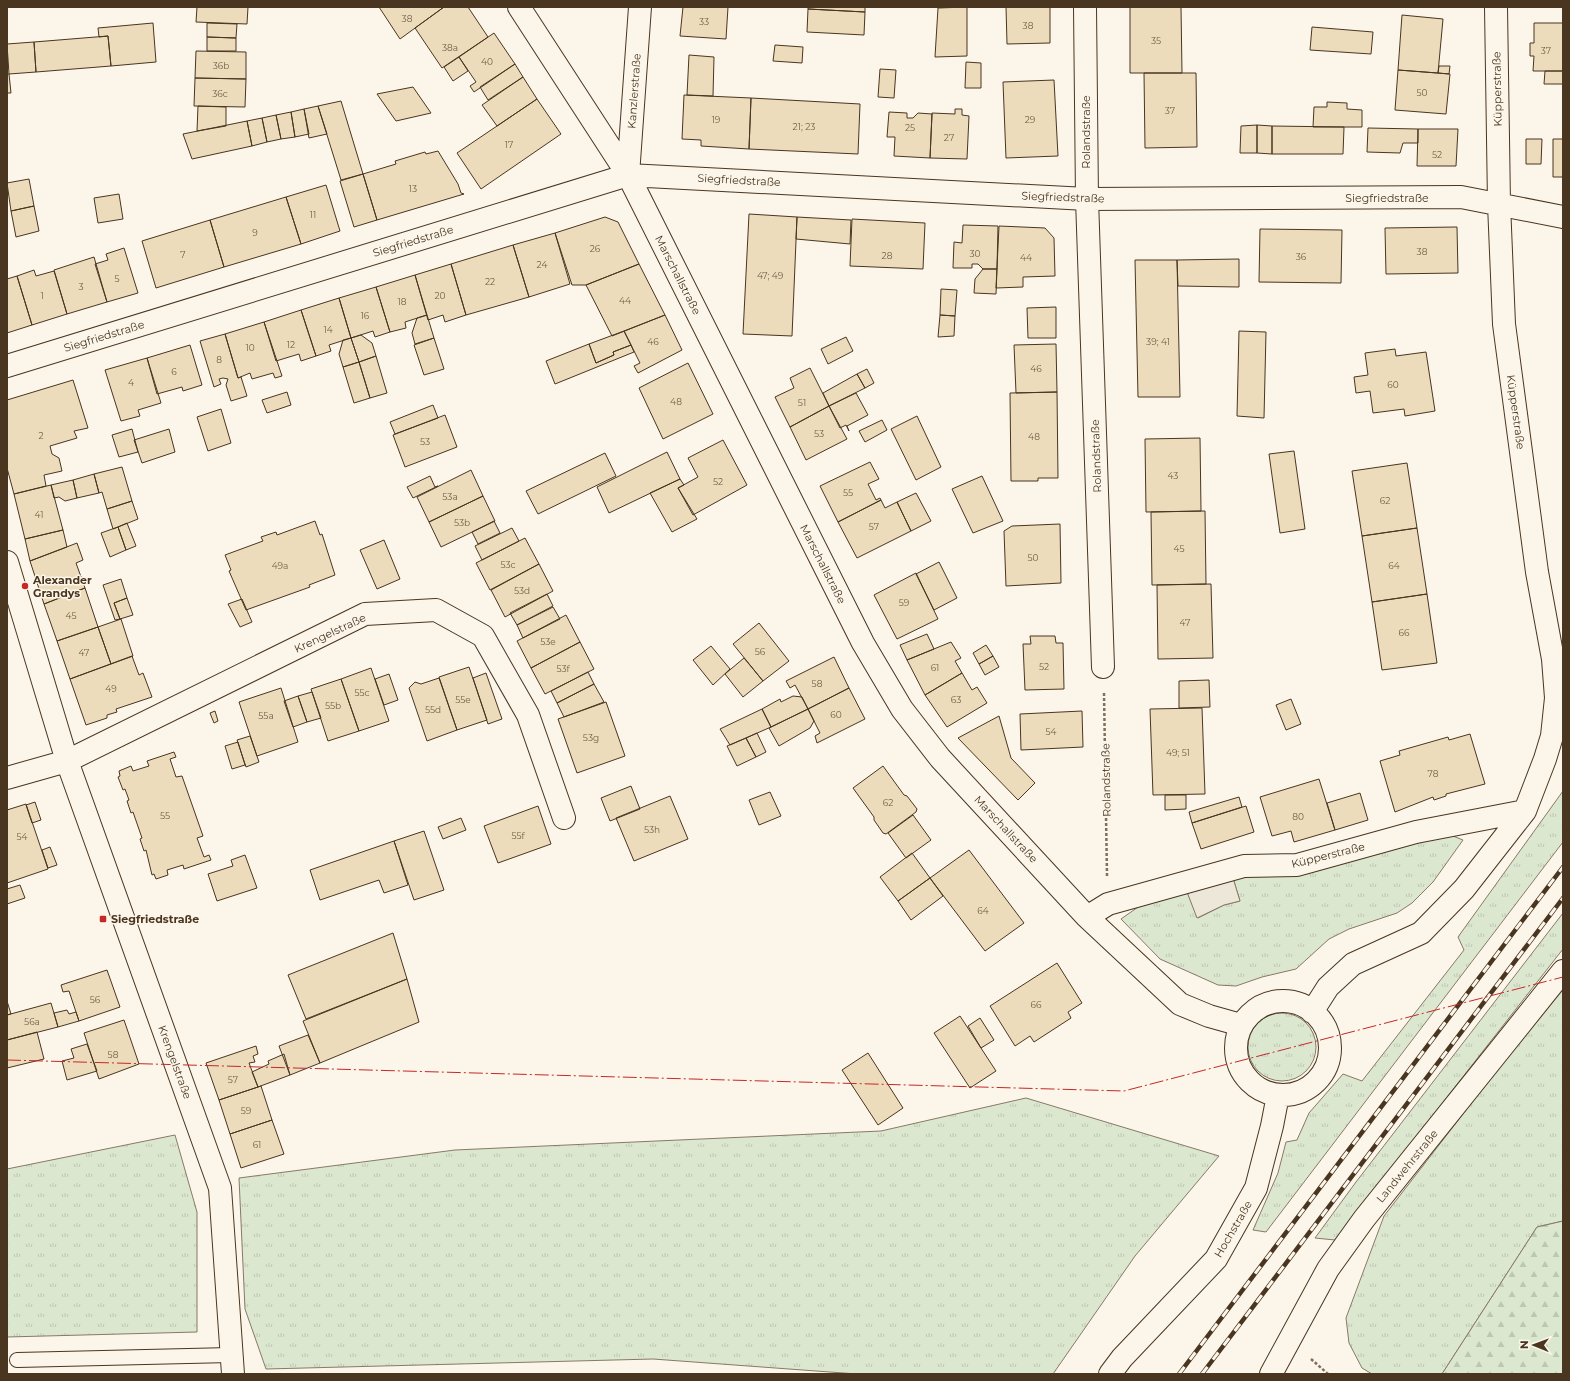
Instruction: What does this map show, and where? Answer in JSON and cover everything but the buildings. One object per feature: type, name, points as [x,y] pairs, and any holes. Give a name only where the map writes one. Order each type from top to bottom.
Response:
[{"type":"street","name":"Marschallstraße","points":[[519,7],[628,175],[863,643],[902,709],[940,758],[1088,916],[1180,1004],[1209,1016],[1241,1025]]},
{"type":"street","name":"Kanzlerstraße","points":[[628,175],[640,7]]},
{"type":"street","name":"Rolandstraße","points":[[1085,7],[1087,199],[1103,667]]},
{"type":"street","name":"Küpperstraße","points":[[1312,1012],[1328,987],[1353,964],[1421,933],[1464,889],[1525,811],[1550,742],[1556,698],[1553,658],[1538,572],[1504,324],[1499,204],[1496,7]]},
{"type":"street","name":"Siegfriedstraße","points":[[7,366],[628,175],[1087,199],[1461,198],[1563,217]]},
{"type":"street","name":"Krengelstraße","points":[[7,562],[67,761],[220,1188],[232,1364]]},
{"type":"street","name":"Krengelstraße","points":[[7,778],[67,761],[366,614],[436,610],[483,636],[528,716],[564,818]]},
{"type":"street","name":"Küpperstraße","points":[[1088,916],[1108,904],[1244,866],[1297,865],[1416,832],[1525,811]]},
{"type":"street","name":"Landwehrstraße","points":[[1271,1374],[1328,1269],[1359,1225],[1563,972]]},
{"type":"street","points":[[1287,1001],[1305,1006],[1312,1012],[1319,1018],[1328,1034],[1329,1053],[1324,1070],[1312,1085],[1296,1093],[1278,1095],[1260,1090],[1246,1078],[1237,1062],[1236,1043],[1241,1025],[1253,1011],[1269,1003],[1287,1001]]},
{"type":"street","name":"Hochstraße","points":[[1110,1374],[1122,1358],[1216,1260],[1256,1188],[1272,1126],[1278,1095]]},
{"type":"lane","points":[[17,1360],[232,1364]]},
{"type":"path","name":"Rolandstraße","points":[[1103,667],[1107,759],[1108,904]]},
{"type":"green space","points":[[1563,791],[1563,842],[1266,1232],[1253,1230],[1278,1173],[1286,1142],[1297,1140],[1309,1113],[1343,1074],[1362,1081],[1464,950],[1458,937]]},
{"type":"green space","points":[[1453,836],[1463,840],[1433,882],[1412,903],[1397,913],[1349,929],[1329,939],[1296,969],[1262,977],[1236,986],[1218,985],[1160,959],[1121,919],[1141,905],[1187,892],[1198,918],[1224,905],[1240,901],[1233,878],[1418,839]]},
{"type":"green space","points":[[1563,913],[1563,949],[1335,1240],[1315,1238],[1356,1182]]},
{"type":"green space","points":[[1563,985],[1563,1221],[1537,1227],[1442,1374],[1372,1374],[1362,1368],[1349,1343],[1346,1318],[1384,1216]]},
{"type":"green space","points":[[1275,1013],[1289,1013],[1301,1018],[1311,1028],[1316,1040],[1316,1054],[1311,1066],[1301,1076],[1289,1081],[1275,1081],[1263,1076],[1253,1066],[1248,1054],[1248,1040],[1253,1028],[1263,1018]]},
{"type":"green space","points":[[1026,1098],[1219,1156],[1135,1256],[1053,1374],[857,1374],[653,1359],[266,1369],[245,1309],[239,1178],[455,1150],[881,1131]]},
{"type":"green space","points":[[175,1135],[197,1212],[197,1332],[7,1337],[7,1169]]},
{"type":"green space","points":[[1563,1221],[1563,1374],[1442,1374],[1537,1227]]},
{"type":"shaded area","points":[[1233,878],[1240,901],[1224,905],[1197,918],[1187,892]]},
{"type":"railway","points":[[1179,1374],[1563,867]]},
{"type":"railway","points":[[1202,1374],[1563,898]]},
{"type":"power","points":[[7,1060],[1124,1091],[1563,977]]},
{"type":"place","name":"Alexander Grandys","points":[[25,586]]},
{"type":"place","name":"Siegfriedstraße","points":[[103,919]]}]
